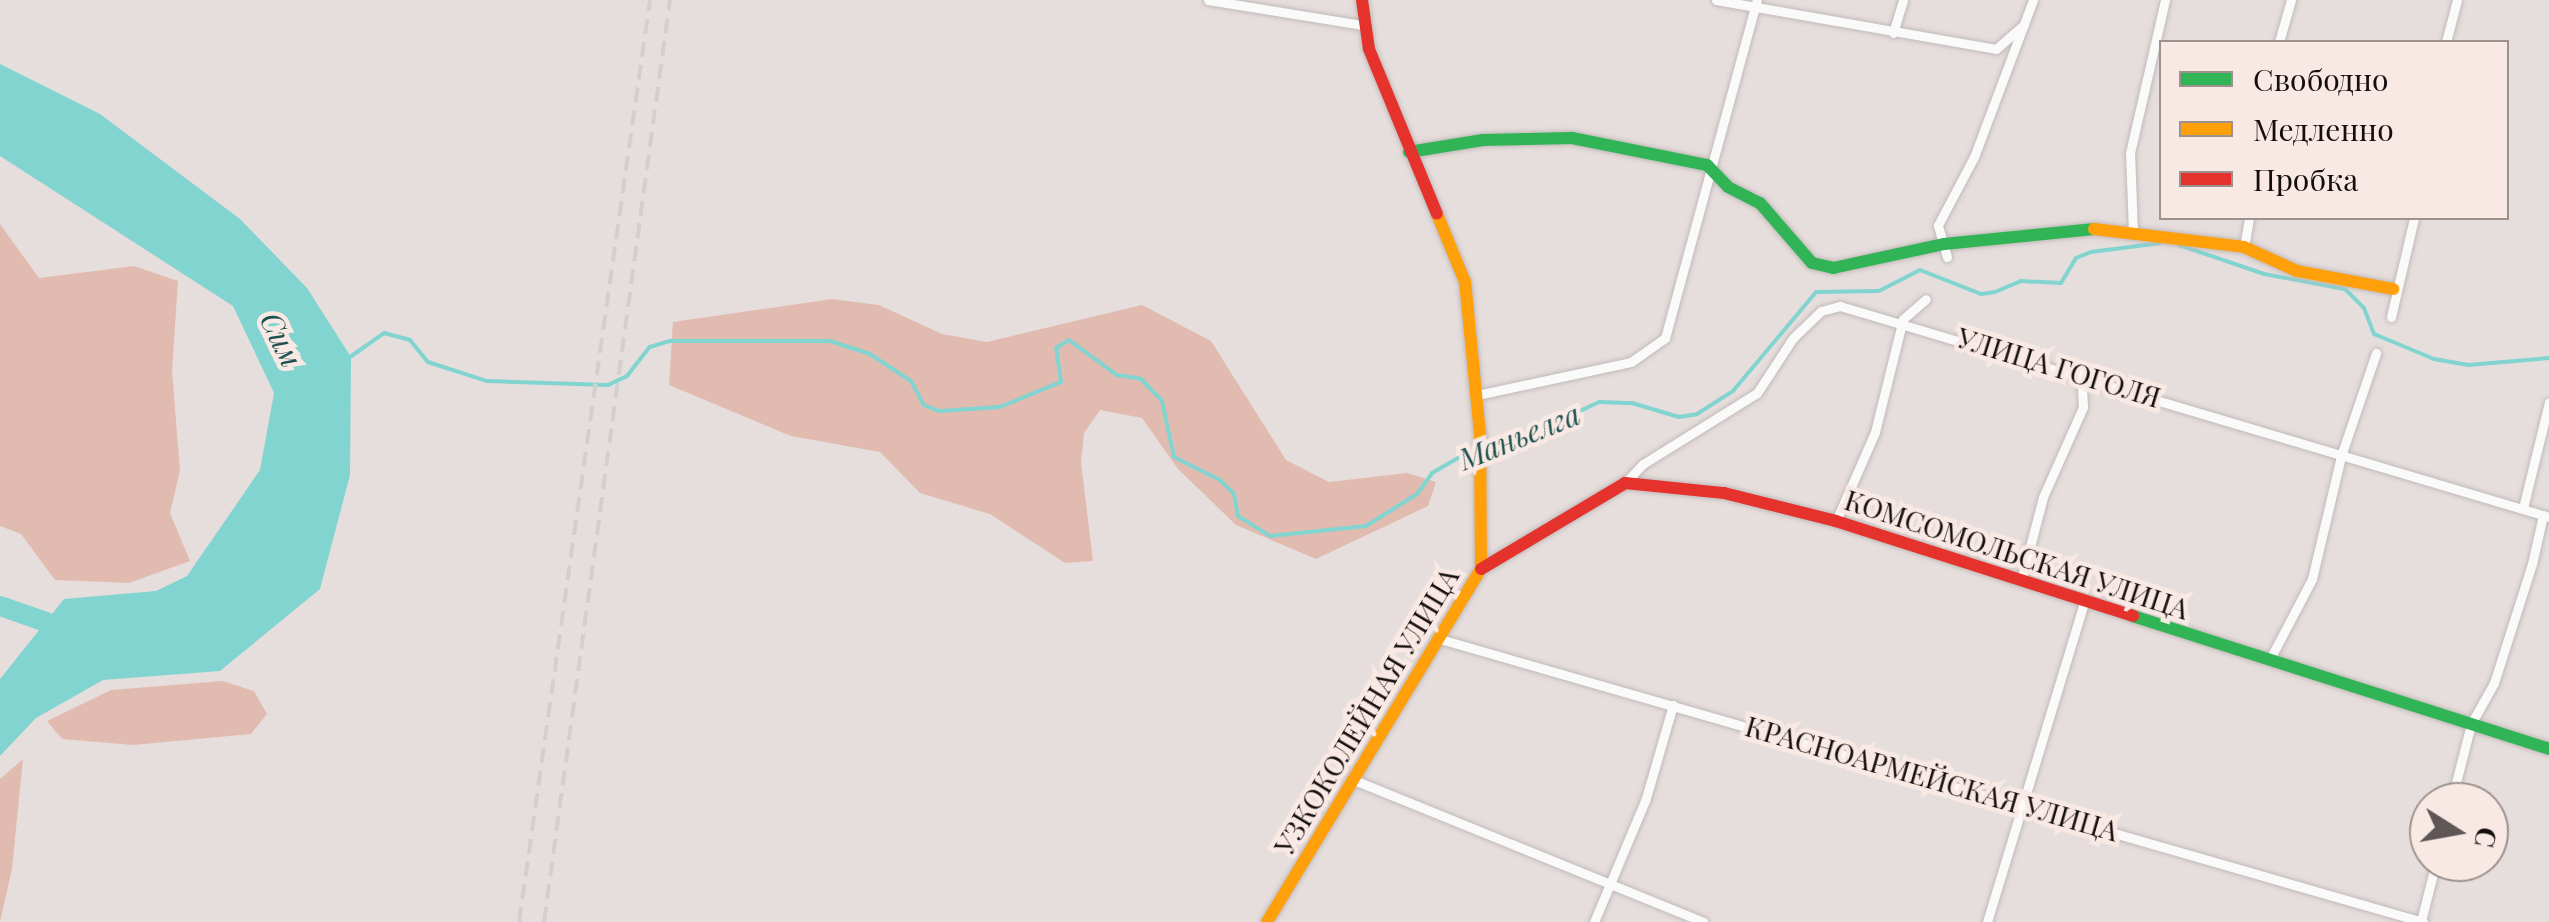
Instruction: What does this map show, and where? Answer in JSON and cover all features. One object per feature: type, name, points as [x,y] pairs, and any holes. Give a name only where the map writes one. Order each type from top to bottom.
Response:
[{"type":"street","points":[[1208,0],[1364,26]]},
{"type":"street","name":"УЗКОКОЛЕЙНАЯ УЛИЦА","points":[[1267,922],[1480,569],[1482,466],[1464,282],[1408,152],[1364,26],[1362,0]]},
{"type":"street","points":[[1716,0],[1996,48],[2024,25]]},
{"type":"street","points":[[1893,33],[1903,0]]},
{"type":"street","points":[[1946,250],[1938,225],[1974,157],[2033,0]]},
{"type":"street","points":[[2132,233],[2130,154],[2165,0]]},
{"type":"street","points":[[2280,40],[2291,0]]},
{"type":"street","points":[[2447,40],[2457,0]]},
{"type":"street","points":[[1478,395],[1652,352],[1672,321],[1756,4]]},
{"type":"street","points":[[1408,152],[1483,140],[1572,138],[1633,146],[1715,169],[1728,187],[1760,203],[1790,231],[1812,263],[1853,266],[2082,228],[2244,247],[2297,271],[2393,288]]},
{"type":"street","points":[[2244,247],[2249,220]]},
{"type":"street","points":[[2391,317],[2393,288],[2413,220]]},
{"type":"street","points":[[1836,522],[1875,432],[1904,320],[1926,299]]},
{"type":"street","name":"УЛИЦА ГОГОЛЯ","points":[[1625,483],[1643,464],[1720,422],[1758,392],[1792,338],[1821,311],[1851,307],[2080,372],[2546,516]]},
{"type":"street","points":[[2270,659],[2312,580],[2342,456],[2376,353]]},
{"type":"street","points":[[2021,580],[2043,497],[2083,407],[2080,372]]},
{"type":"street","points":[[2522,508],[2549,402]]},
{"type":"street","points":[[1480,569],[1625,483]]},
{"type":"street","name":"КОМСОМОЛЬСКАЯ УЛИЦА","points":[[1625,483],[1724,493],[1836,522],[2549,749]]},
{"type":"street","points":[[2456,782],[2471,724],[2494,683],[2546,516]]},
{"type":"street","points":[[1987,922],[2084,602]]},
{"type":"street","name":"КРАСНОАРМЕЙСКАЯ УЛИЦА","points":[[1440,639],[2023,802],[2422,922]]},
{"type":"street","points":[[1594,922],[1646,798],[1673,705]]},
{"type":"street","points":[[1354,780],[1703,922]]},
{"type":"street","points":[[2422,922],[2431,882]]},
{"type":"shaded area","points":[[0,224],[39,278],[134,266],[178,281],[172,370],[180,471],[170,513],[190,561],[129,583],[55,580],[21,534],[0,526]]},
{"type":"shaded area","points":[[832,299],[879,305],[942,334],[987,342],[1142,305],[1211,341],[1286,460],[1329,482],[1407,473],[1436,482],[1428,506],[1316,559],[1236,525],[1178,469],[1142,418],[1100,410],[1084,433],[1081,462],[1093,561],[1065,563],[990,514],[920,493],[880,452],[791,436],[669,385],[673,322]]},
{"type":"shaded area","points":[[223,681],[254,691],[267,714],[251,734],[133,745],[62,739],[47,721],[111,690]]},
{"type":"shaded area","points":[[23,759],[12,869],[0,922],[0,779]]},
{"type":"water","points":[[0,64],[100,114],[240,219],[307,288],[351,357],[350,475],[320,589],[220,671],[103,680],[36,718],[0,756],[0,679],[64,599],[156,591],[187,576],[260,470],[274,393],[233,306],[0,156]]},
{"type":"waterway","name":"Маньелга","points":[[1486,444],[1532,433],[1599,402],[1632,403],[1679,417],[1697,414],[1733,391],[1816,292],[1879,291],[1920,270],[1981,294],[2021,281],[2061,283],[2076,258],[2091,252],[2160,243]]},
{"type":"waterway","name":"Маньелга","points":[[2179,245],[2264,274],[2345,289],[2364,308],[2374,334],[2434,359],[2468,365],[2549,358]]},
{"type":"waterway","name":"Маньелга","points":[[350,357],[384,333],[410,340],[428,362],[487,381],[608,385],[627,376],[650,347],[670,341],[830,341],[870,354],[911,381],[924,405],[939,411],[1000,407],[1061,382],[1056,348],[1069,340],[1117,375],[1141,379],[1162,401],[1174,457],[1220,480],[1234,494],[1238,516],[1270,536],[1366,526],[1417,494],[1432,473],[1477,447]]},
{"type":"waterway","name":"Сим","points":[[0,606],[69,630]]},
{"type":"railway","points":[[519,922],[650,0]]},
{"type":"railway","points":[[544,922],[670,0]]},
{"type":"traffic: fast","points":[[1409,152],[1483,140],[1572,138],[1707,165],[1728,187],[1760,203],[1812,263],[1833,268],[1944,244],[2094,229]]},
{"type":"traffic: fast","points":[[2133,616],[2549,749]]},
{"type":"traffic: slow","points":[[1267,922],[1481,569],[1480,434],[1465,282],[1437,214]]},
{"type":"traffic: slow","points":[[2094,229],[2244,247],[2297,271],[2393,289]]},
{"type":"traffic: jam","points":[[1362,0],[1369,49],[1437,214]]},
{"type":"traffic: jam","points":[[1481,569],[1625,483],[1724,493],[1836,521],[2133,616]]}]
